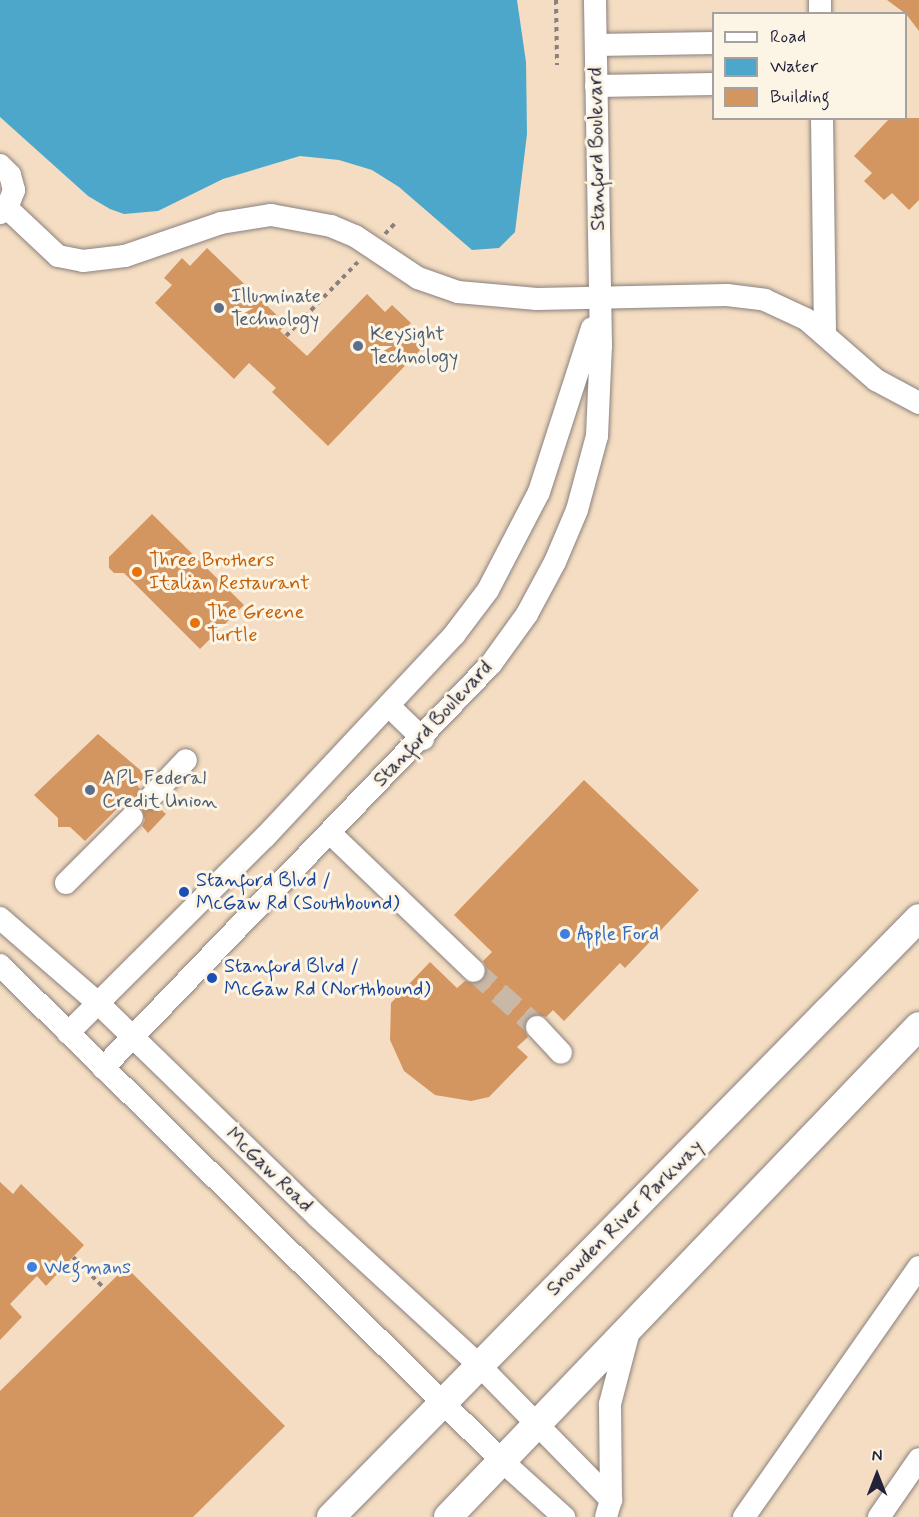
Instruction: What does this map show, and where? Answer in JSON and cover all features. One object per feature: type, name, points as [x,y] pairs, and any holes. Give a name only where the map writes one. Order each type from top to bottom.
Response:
[{"type":"main road","name":"Snowden River Parkway","points":[[331,1517],[919,918]]},
{"type":"main road","points":[[448,1517],[919,1026]]},
{"type":"main road","points":[[347,1517],[377,1469]]},
{"type":"street","name":"Stanford Boulevard","points":[[103,1068],[423,739],[491,664],[527,614],[555,562],[577,510],[597,436],[599,297],[595,0]]},
{"type":"street","points":[[596,45],[712,43]]},
{"type":"street","points":[[596,86],[712,84]]},
{"type":"street","points":[[822,120],[825,333]]},
{"type":"street","points":[[0,165],[14,183],[4,210],[58,256],[69,259],[97,261],[125,256],[221,223],[271,215],[331,226],[355,236],[418,278],[458,292],[537,299],[747,297],[786,308],[825,333],[876,380],[919,402]]},
{"type":"street","name":"Stanford Boulevard","points":[[68,1033],[390,706],[454,635],[488,590],[538,492],[576,385],[599,297]]},
{"type":"street","points":[[390,706],[423,739]]},
{"type":"street","points":[[150,798],[186,760]]},
{"type":"street","points":[[66,883],[132,817]]},
{"type":"street","points":[[330,833],[474,971]]},
{"type":"street","name":"McGaw Road","points":[[0,918],[99,1004],[479,1365],[537,1423],[609,1508]]},
{"type":"street","points":[[0,965],[502,1461],[564,1517]]},
{"type":"street","points":[[537,1027],[561,1053]]},
{"type":"street","points":[[744,1517],[919,1267]]},
{"type":"street","points":[[609,1508],[610,1404],[630,1326]]},
{"type":"street","points":[[879,1517],[919,1459]]},
{"type":"path","points":[[556,0],[557,65]]},
{"type":"path","points":[[381,238],[397,222]]},
{"type":"path","points":[[286,336],[364,255]]},
{"type":"path","points":[[73,1257],[104,1288]]},
{"type":"water","points":[[0,0],[517,0],[526,62],[527,134],[515,232],[499,248],[472,250],[399,187],[372,170],[339,160],[300,156],[223,179],[158,211],[124,214],[110,209],[88,196],[0,117]]},
{"type":"building","points":[[887,0],[919,0],[919,31],[907,12],[903,12]]},
{"type":"building","points":[[919,118],[919,200],[909,210],[892,193],[884,200],[864,181],[872,173],[854,156],[888,120]]},
{"type":"building","points":[[207,248],[286,324],[280,331],[307,356],[367,294],[385,312],[392,305],[411,323],[404,330],[423,347],[328,446],[272,392],[276,388],[249,363],[234,379],[155,303],[172,285],[164,278],[182,258],[190,266]]},
{"type":"building","points":[[152,514],[244,605],[200,649],[124,573],[114,573],[109,568],[109,557]]},
{"type":"building","name":"APL Federal Credit Union","points":[[98,734],[146,775],[137,785],[140,789],[137,795],[140,806],[120,806],[85,841],[70,827],[58,827],[58,818],[34,795]]},
{"type":"building","name":"Apple Ford","points":[[584,780],[699,890],[625,968],[620,963],[564,1021],[553,1010],[546,1017],[535,1014],[527,1018],[524,1029],[528,1037],[517,1047],[528,1057],[489,1097],[471,1101],[435,1095],[404,1071],[390,1040],[391,1003],[430,962],[457,988],[465,981],[477,984],[484,980],[487,968],[483,961],[492,952],[454,915]]},
{"type":"building","points":[[159,808],[166,814],[148,833],[142,826],[145,820],[142,809]]},
{"type":"building","name":"Wegmans","points":[[0,1182],[13,1194],[21,1184],[84,1245],[46,1286],[37,1276],[10,1304],[22,1317],[0,1340]]},
{"type":"building","points":[[126,1267],[285,1426],[193,1517],[0,1517],[0,1391]]},
{"type":"tunnel","points":[[474,971],[537,1027]]},
{"type":"place","name":"Illuminate Technology","points":[[219,308]]},
{"type":"place","name":"Keysight Technology","points":[[358,346]]},
{"type":"place","name":"Three Brothers Italian Restaurant","points":[[137,572]]},
{"type":"place","name":"The Greene Turtle","points":[[195,623]]},
{"type":"place","name":"APL Federal Credit Union","points":[[90,790]]},
{"type":"place","name":"Stanford Blvd / McGaw Rd (Southbound)","points":[[184,892]]},
{"type":"place","name":"Apple Ford","points":[[565,934]]},
{"type":"place","name":"Stanford Blvd / McGaw Rd (Northbound)","points":[[212,978]]},
{"type":"place","name":"Wegmans","points":[[32,1267]]}]
